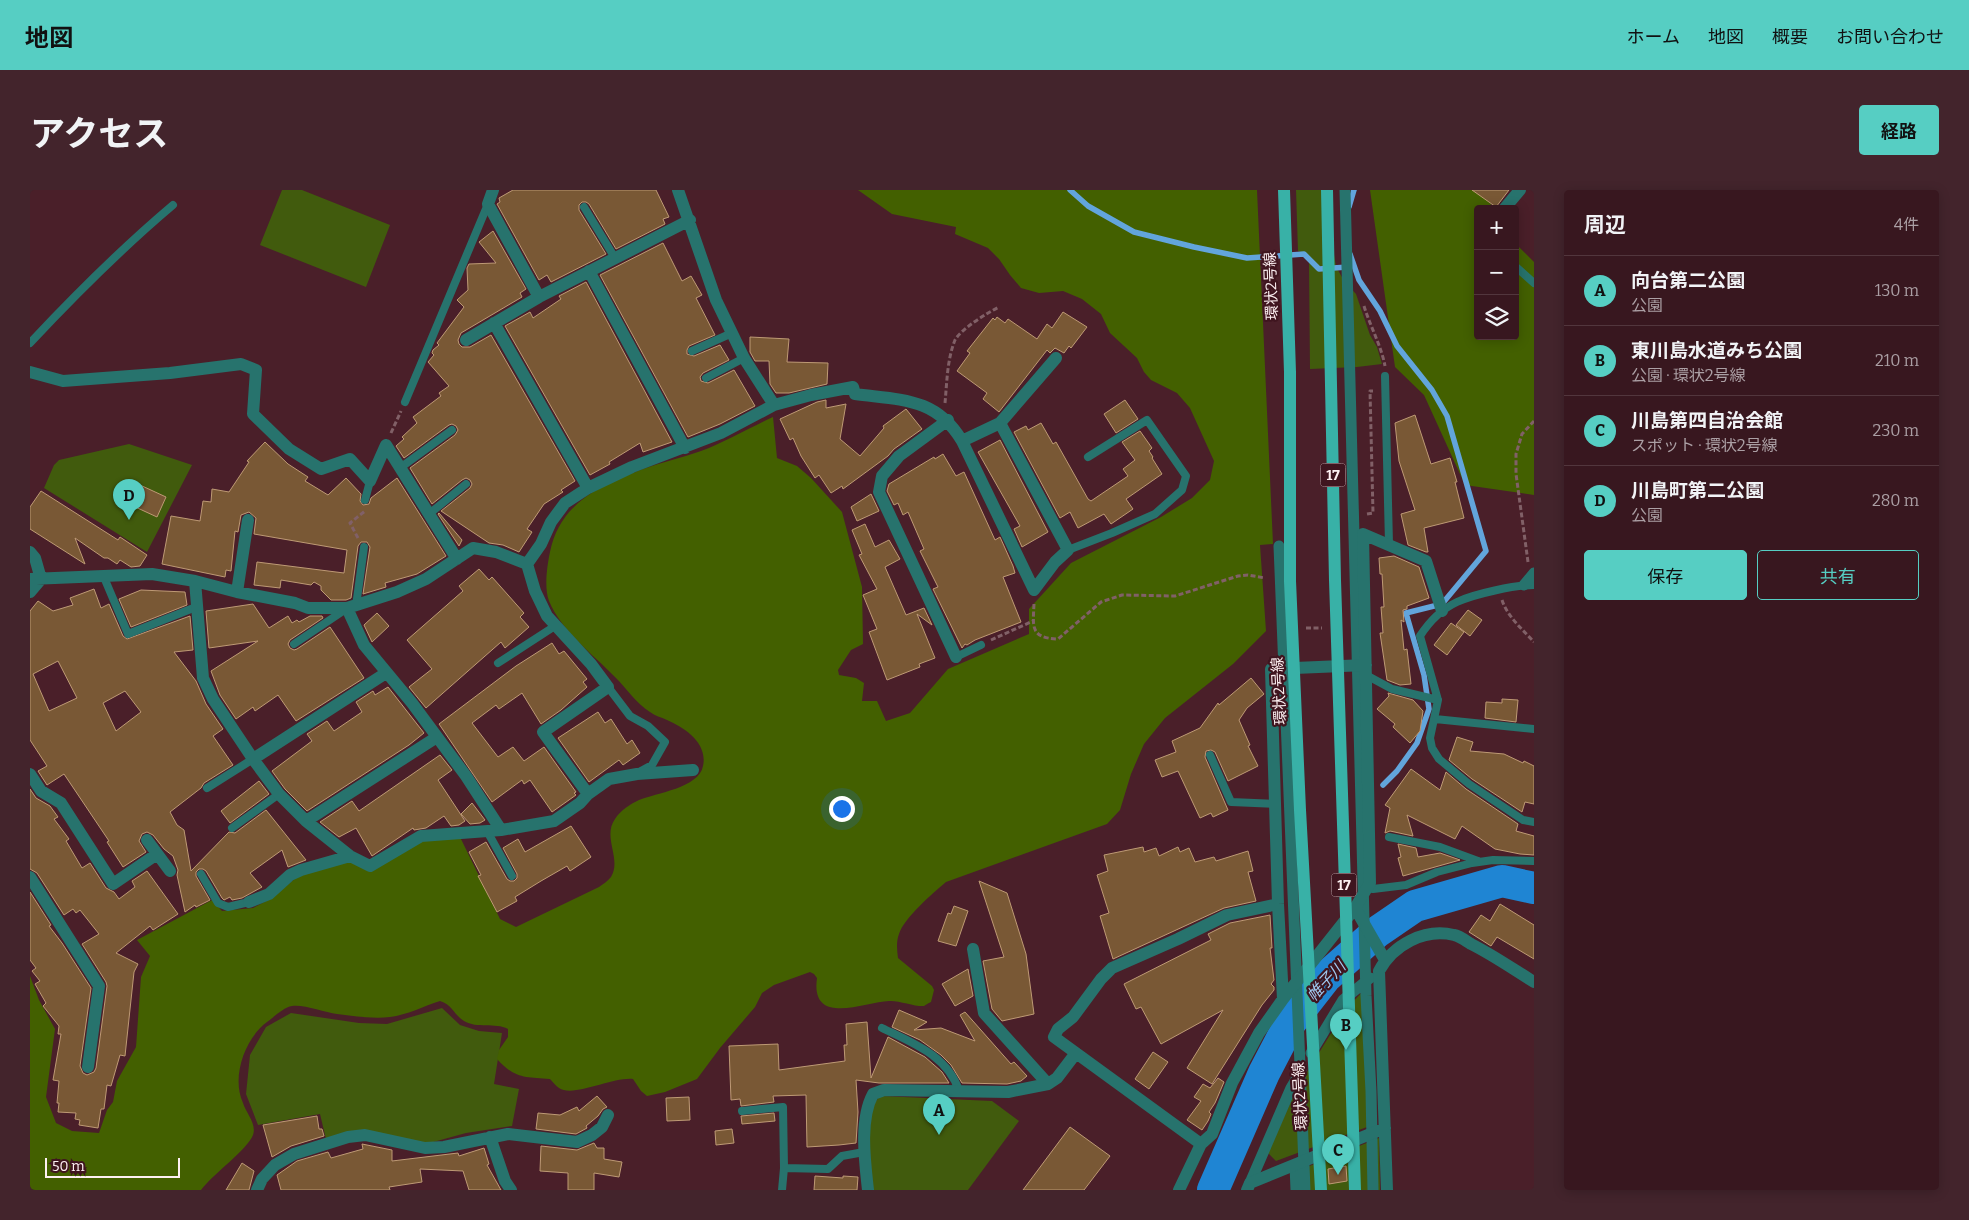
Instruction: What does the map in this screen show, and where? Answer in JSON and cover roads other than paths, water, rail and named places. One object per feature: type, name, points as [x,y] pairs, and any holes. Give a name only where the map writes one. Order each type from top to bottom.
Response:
[{"type":"main road","name":"環状2号線","points":[[1284,190],[1290,372],[1285,581],[1321,1190]]},
{"type":"main road","name":"17","points":[[1327,190],[1335,580],[1355,1190]]},
{"type":"street","points":[[493,190],[488,204],[539,297]]},
{"type":"street","points":[[678,190],[690,220],[716,300],[744,358],[774,405]]},
{"type":"street","points":[[1345,190],[1354,584],[1373,1190]]},
{"type":"street","points":[[1507,205],[1520,190]]},
{"type":"street","points":[[466,340],[539,297],[690,220]]},
{"type":"street","points":[[589,271],[685,448]]},
{"type":"street","points":[[494,323],[588,488]]},
{"type":"street","points":[[962,440],[1000,423],[1056,358]]},
{"type":"street","points":[[30,372],[63,381],[170,373],[241,364],[256,370],[253,414],[289,449],[321,469],[350,459],[370,481],[386,445],[457,559]]},
{"type":"street","points":[[527,564],[541,544],[550,522],[565,502],[588,488],[632,467],[721,434],[774,405],[811,395],[853,387],[855,394],[915,402],[946,419],[962,440],[1034,590],[1055,562],[1068,550],[1000,423]]},
{"type":"street","points":[[946,419],[899,456],[882,476],[879,492],[956,656]]},
{"type":"street","points":[[237,592],[248,520]]},
{"type":"street","points":[[1179,1190],[1202,1144],[1212,1134],[1232,1083],[1259,1033],[1283,999],[1358,913],[1370,883],[1363,534],[1426,561],[1441,606]]},
{"type":"street","points":[[1279,546],[1285,581],[1305,1190]]},
{"type":"street","points":[[35,579],[152,574],[195,581],[237,592],[295,603],[308,608],[351,607],[396,592],[426,579],[473,548],[496,552],[527,564]]},
{"type":"street","points":[[30,552],[35,558],[35,579],[30,592]]},
{"type":"street","points":[[527,564],[535,591],[547,616],[591,664],[608,687],[543,732],[588,794]]},
{"type":"street","points":[[1529,585],[1534,574]]},
{"type":"street","points":[[195,581],[203,678],[213,699],[252,759],[279,794],[306,821],[350,856],[370,866],[421,836],[501,830],[554,821],[609,780],[637,774],[693,770]]},
{"type":"street","points":[[351,607],[364,645],[412,703],[466,776],[501,830]]},
{"type":"street","points":[[1283,999],[1278,904],[1271,669],[1366,670]]},
{"type":"street","points":[[252,759],[386,672]]},
{"type":"street","points":[[306,821],[437,737]]},
{"type":"street","points":[[30,774],[41,790],[61,803],[113,884],[157,854]]},
{"type":"street","points":[[147,840],[170,871]]},
{"type":"street","points":[[249,902],[269,894],[290,875],[350,856]]},
{"type":"street","points":[[30,877],[99,986],[88,1067]]},
{"type":"street","points":[[1202,1144],[1054,1037],[1058,1029],[1073,1017],[1101,979],[1112,968],[1227,915],[1278,904]]},
{"type":"street","points":[[1358,913],[1382,962],[1387,1190]]},
{"type":"street","points":[[1249,1186],[1291,1088],[1343,1000],[1397,948],[1416,937],[1433,934],[1454,935],[1488,952],[1534,982]]},
{"type":"street","points":[[973,949],[984,1013],[1048,1084]]},
{"type":"street","points":[[868,1190],[864,1152],[868,1104],[873,1094],[884,1090],[1008,1092],[1048,1084],[1057,1078],[1076,1053]]},
{"type":"street","points":[[257,1190],[262,1179],[274,1165],[294,1154],[348,1137],[365,1136],[426,1148],[444,1147],[508,1134],[577,1142],[592,1135],[602,1127],[608,1114]]},
{"type":"street","points":[[1249,1186],[1385,1128]]},
{"type":"street","points":[[490,1137],[505,1181],[512,1190]]},
{"type":"street","points":[[1295,1165],[1296,1190]]},
{"type":"lane","points":[[405,402],[488,204]]},
{"type":"lane","points":[[30,343],[68,302],[150,224],[173,205]]},
{"type":"lane","points":[[584,207],[615,258]]},
{"type":"lane","points":[[1519,270],[1534,283]]},
{"type":"lane","points":[[692,351],[732,333]]},
{"type":"lane","points":[[706,378],[744,358]]},
{"type":"lane","points":[[1385,376],[1388,544]]},
{"type":"lane","points":[[1068,550],[1154,514],[1182,490],[1186,476],[1147,420],[1088,457]]},
{"type":"lane","points":[[400,468],[452,430]]},
{"type":"lane","points":[[365,500],[370,481]]},
{"type":"lane","points":[[429,514],[466,484]]},
{"type":"lane","points":[[294,644],[351,607],[364,547]]},
{"type":"lane","points":[[103,575],[128,634],[196,607]]},
{"type":"lane","points":[[1529,585],[1500,589],[1441,606],[1420,636],[1435,699],[1434,719],[1430,738],[1432,748],[1439,760],[1503,808],[1523,820],[1534,822]]},
{"type":"lane","points":[[498,663],[555,626]]},
{"type":"lane","points":[[956,656],[981,645]]},
{"type":"lane","points":[[1366,670],[1392,689],[1435,699]]},
{"type":"lane","points":[[608,687],[630,716],[648,726],[665,742],[652,765],[637,774]]},
{"type":"lane","points":[[1434,719],[1534,729]]},
{"type":"lane","points":[[1210,755],[1231,802],[1276,804]]},
{"type":"lane","points":[[208,788],[252,759]]},
{"type":"lane","points":[[232,828],[279,794]]},
{"type":"lane","points":[[486,831],[512,876]]},
{"type":"lane","points":[[1389,837],[1440,848],[1479,862]]},
{"type":"lane","points":[[1368,888],[1372,890],[1406,885],[1437,872],[1479,862],[1502,860],[1534,861]]},
{"type":"lane","points":[[201,874],[218,903],[228,907],[249,902]]},
{"type":"lane","points":[[882,1028],[924,1049],[943,1064],[955,1078],[959,1091]]},
{"type":"lane","points":[[742,1111],[783,1107],[784,1168],[782,1190]]},
{"type":"lane","points":[[784,1168],[828,1169],[842,1156],[864,1152]]},
{"type":"waterway","points":[[1070,190],[1088,206],[1134,232],[1247,258],[1304,254],[1319,269],[1348,267]]},
{"type":"waterway","points":[[1349,207],[1354,190]]},
{"type":"waterway","points":[[1350,254],[1359,280],[1380,311],[1397,346],[1432,390],[1447,416],[1486,551],[1442,604],[1406,613],[1424,675],[1429,709],[1417,743],[1397,771],[1383,785]]},
{"type":"waterway","name":"帷子川","points":[[1213,1190],[1264,1073],[1290,1023],[1326,977],[1377,932],[1415,906],[1502,881],[1534,888]]},
{"type":"place","name":"川島町第二公園","points":[[129,520]]},
{"type":"place","name":"東川島水道みち公園","points":[[1346,1050]]},
{"type":"place","name":"向台第二公園","points":[[939,1135]]},
{"type":"place","name":"川島第四自治会館","points":[[1338,1175]]}]
